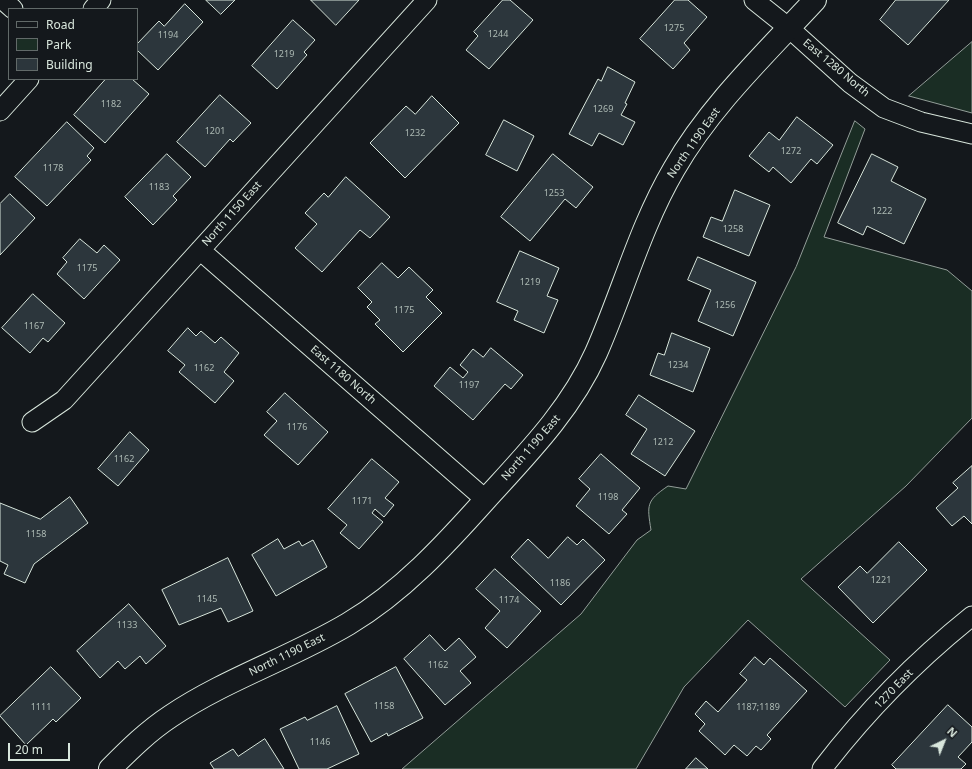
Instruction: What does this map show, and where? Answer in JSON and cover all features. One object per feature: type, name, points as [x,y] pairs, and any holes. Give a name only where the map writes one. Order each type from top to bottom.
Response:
[{"type":"street","points":[[3,0],[12,8]]},
{"type":"street","points":[[94,8],[101,0]]},
{"type":"street","name":"North 1150 East","points":[[32,422],[64,400],[427,0]]},
{"type":"street","name":"East 1280 North","points":[[754,0],[789,28],[850,83],[884,108],[921,122],[972,134]]},
{"type":"street","name":"North 1190 East","points":[[110,769],[132,746],[171,716],[219,688],[343,627],[383,601],[428,562],[486,500],[555,422],[577,390],[596,354],[638,246],[674,168],[712,115],[815,0]]},
{"type":"street","points":[[0,111],[28,80]]},
{"type":"street","name":"East 1180 North","points":[[200,250],[486,500]]},
{"type":"street","name":"1270 East","points":[[822,769],[839,747],[900,681],[972,616]]},
{"type":"green space","points":[[972,42],[972,113],[909,96]]},
{"type":"green space","points":[[855,121],[865,129],[824,237],[947,270],[972,291],[972,418],[906,486],[801,579],[890,660],[845,707],[748,620],[684,687],[636,769],[402,769],[581,614],[637,540],[651,530],[649,515],[650,504],[661,491],[668,486],[686,489],[796,267]]},
{"type":"building","points":[[206,0],[235,0],[221,14]]},
{"type":"building","points":[[311,0],[359,0],[336,25]]},
{"type":"building","points":[[503,0],[510,0],[533,20],[489,69],[466,50],[478,36],[474,32]]},
{"type":"building","points":[[675,0],[688,0],[707,17],[684,43],[690,50],[673,69],[640,39]]},
{"type":"building","points":[[896,0],[949,0],[908,45],[880,20]]},
{"type":"building","points":[[185,4],[203,22],[158,70],[138,51],[138,43],[159,21],[164,26]]},
{"type":"building","points":[[293,20],[315,40],[304,52],[307,55],[277,89],[252,66]]},
{"type":"building","points":[[608,67],[635,82],[625,103],[627,104],[621,115],[635,122],[623,145],[599,133],[592,146],[569,134],[598,79],[601,81]]},
{"type":"building","points":[[105,80],[133,80],[149,94],[105,143],[74,115]]},
{"type":"building","points":[[220,95],[251,123],[233,142],[230,139],[205,167],[177,142]]},
{"type":"building","points":[[432,96],[459,123],[405,178],[370,143],[406,106],[415,114]]},
{"type":"building","points":[[797,117],[833,145],[817,164],[811,159],[791,183],[773,167],[769,172],[749,156],[769,132],[779,140]]},
{"type":"building","points":[[504,120],[534,136],[517,171],[486,155]]},
{"type":"building","points":[[67,122],[94,148],[87,156],[91,160],[47,206],[15,177]]},
{"type":"building","points":[[167,154],[191,177],[173,196],[177,200],[153,225],[125,197]]},
{"type":"building","points":[[553,154],[593,187],[576,208],[565,199],[530,241],[501,217]]},
{"type":"building","points":[[872,154],[898,167],[891,181],[926,199],[904,244],[867,226],[863,235],[838,223]]},
{"type":"building","points":[[346,177],[390,217],[370,238],[360,230],[322,272],[295,248],[317,224],[305,213],[324,193],[328,197]]},
{"type":"building","points":[[735,190],[770,205],[749,256],[703,237],[711,217],[722,221]]},
{"type":"building","points":[[10,194],[35,218],[0,255],[0,204]]},
{"type":"building","points":[[80,239],[97,253],[104,245],[120,260],[84,299],[57,274],[67,262],[63,258]]},
{"type":"building","points":[[520,251],[559,268],[547,296],[558,300],[544,333],[514,320],[518,311],[497,302]]},
{"type":"building","points":[[698,257],[756,282],[733,336],[698,321],[711,290],[688,280]]},
{"type":"building","points":[[382,263],[398,278],[409,267],[433,290],[426,297],[442,313],[403,352],[375,324],[380,320],[367,307],[372,302],[358,288]]},
{"type":"building","points":[[33,294],[65,323],[48,342],[43,338],[30,353],[2,328]]},
{"type":"building","points":[[188,328],[196,336],[201,331],[215,343],[221,337],[239,353],[224,372],[234,381],[215,403],[179,372],[185,365],[168,351]]},
{"type":"building","points":[[672,333],[710,348],[693,392],[650,375],[658,353],[664,355]]},
{"type":"building","points":[[491,348],[523,375],[511,389],[505,384],[473,420],[434,386],[450,367],[463,378],[468,372],[460,365],[473,349],[483,357]]},
{"type":"building","points":[[285,393],[328,432],[298,465],[264,435],[277,421],[267,412]]},
{"type":"building","points":[[639,395],[695,431],[665,476],[631,454],[647,429],[626,415]]},
{"type":"building","points":[[130,432],[149,450],[118,486],[98,469]]},
{"type":"building","points":[[601,454],[640,488],[622,510],[627,514],[609,534],[576,506],[590,489],[579,479]]},
{"type":"building","points":[[372,459],[399,482],[385,498],[394,505],[384,517],[375,509],[372,513],[383,522],[359,549],[340,533],[347,525],[328,509]]},
{"type":"building","points":[[972,466],[972,524],[964,516],[952,526],[936,508],[958,488],[953,483]]},
{"type":"building","points":[[70,497],[88,523],[34,564],[25,583],[4,574],[8,565],[0,561],[0,503],[40,519]]},
{"type":"building","points":[[568,537],[577,545],[583,539],[605,560],[561,605],[511,557],[528,539],[548,558]]},
{"type":"building","points":[[278,539],[284,549],[299,541],[302,546],[313,540],[327,567],[276,596],[252,555]]},
{"type":"building","points":[[899,542],[927,570],[873,623],[838,587],[860,566],[867,573]]},
{"type":"building","points":[[228,558],[253,611],[228,622],[221,608],[179,625],[162,590]]},
{"type":"building","points":[[495,569],[541,611],[507,648],[485,628],[500,611],[476,589]]},
{"type":"building","points":[[129,604],[166,646],[146,664],[140,656],[125,669],[118,661],[100,678],[77,651]]},
{"type":"building","points":[[430,635],[445,651],[459,638],[476,657],[460,671],[471,683],[445,705],[404,659]]},
{"type":"building","points":[[755,657],[764,665],[770,658],[807,691],[767,735],[771,739],[761,750],[756,746],[747,756],[734,745],[725,755],[699,731],[705,724],[695,714],[706,701],[718,712],[747,680],[740,674]]},
{"type":"building","points":[[51,667],[81,698],[56,722],[53,719],[26,745],[0,716]]},
{"type":"building","points":[[396,667],[423,718],[388,736],[387,733],[371,742],[345,694]]},
{"type":"building","points":[[948,705],[972,727],[972,742],[958,757],[966,764],[961,769],[896,769],[892,765]]},
{"type":"building","points":[[337,706],[359,754],[327,769],[299,769],[280,729],[305,717],[307,720]]},
{"type":"building","points":[[265,739],[284,769],[214,769],[210,763],[233,749],[238,756]]},
{"type":"building","points":[[696,758],[708,769],[686,769]]}]
